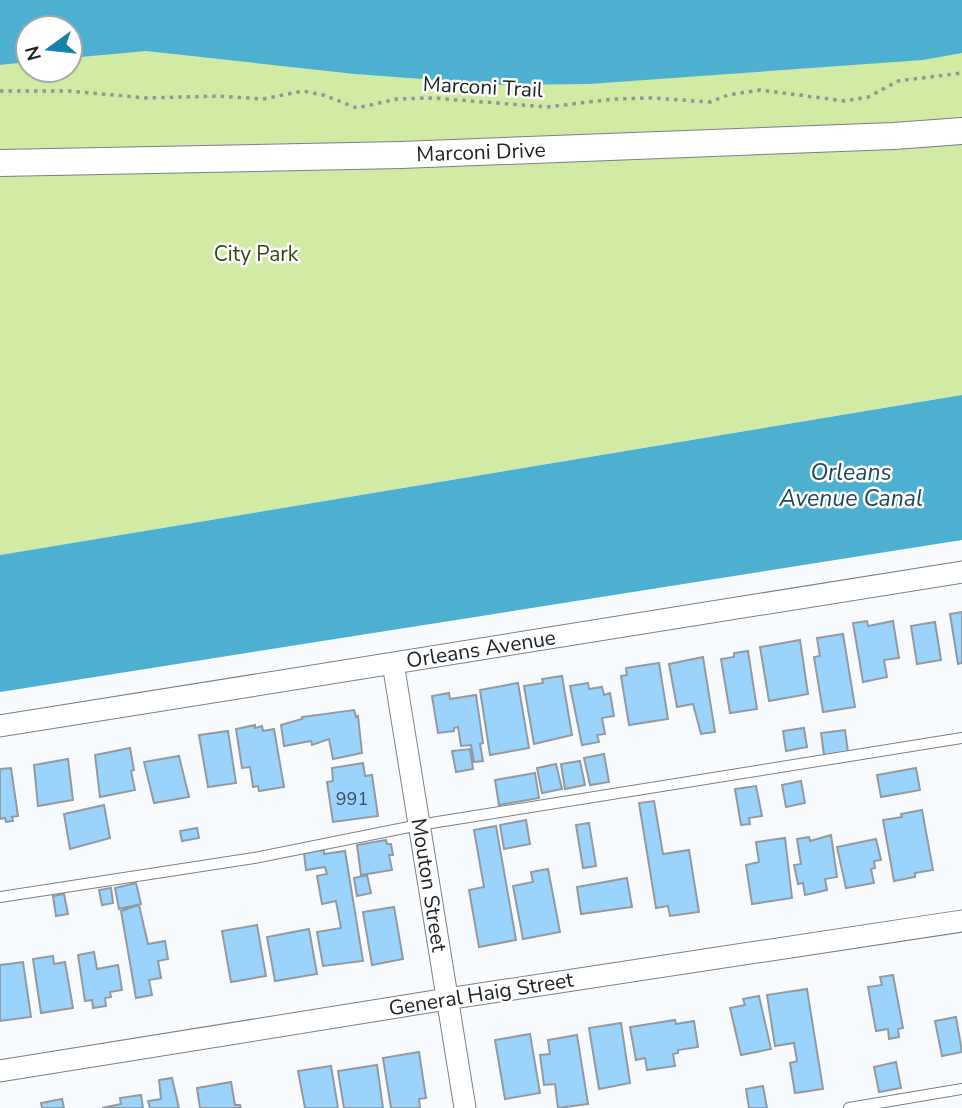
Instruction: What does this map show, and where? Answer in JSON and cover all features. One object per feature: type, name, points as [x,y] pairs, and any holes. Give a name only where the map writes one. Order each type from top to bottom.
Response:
[{"type":"street","name":"Marconi Drive","points":[[0,163],[401,155],[962,131]]},
{"type":"street","name":"Orleans Avenue","points":[[0,726],[962,572]]},
{"type":"street","name":"Mouton Street","points":[[393,663],[465,1108]]},
{"type":"street","name":"General Haig Street","points":[[0,1071],[447,999],[962,921]]},
{"type":"lane","points":[[0,897],[254,858],[419,825],[962,738]]},
{"type":"lane","points":[[849,1108],[962,1089]]},
{"type":"path","name":"Marconi Trail","points":[[0,91],[69,91],[146,98],[218,96],[263,99],[303,91],[323,95],[357,108],[397,99],[433,98],[547,107],[614,99],[652,98],[709,102],[728,95],[760,90],[845,102],[868,97],[898,81],[962,73]]},
{"type":"green space","name":"City Park","points":[[0,0],[962,0],[962,395],[0,555]]},
{"type":"water","points":[[0,0],[962,0],[962,53],[923,60],[589,84],[503,85],[355,74],[146,51],[84,57],[84,14],[14,14],[14,64],[0,65]]},
{"type":"water","name":"Orleans Avenue Canal","points":[[962,395],[962,540],[0,692],[0,555]]},
{"type":"building","points":[[962,612],[962,663],[958,664],[950,614]]},
{"type":"building","points":[[867,621],[868,626],[893,621],[899,658],[884,660],[887,677],[863,682],[853,623]]},
{"type":"building","points":[[935,622],[941,660],[917,664],[911,626]]},
{"type":"building","points":[[843,634],[855,707],[823,712],[814,657],[820,656],[817,638]]},
{"type":"building","points":[[800,640],[808,694],[769,701],[760,647]]},
{"type":"building","points":[[748,651],[757,709],[730,713],[721,659]]},
{"type":"building","points":[[703,657],[715,732],[701,734],[693,704],[677,707],[669,664]]},
{"type":"building","points":[[659,663],[668,719],[629,725],[621,676],[627,675],[626,668]]},
{"type":"building","points":[[562,676],[572,735],[534,744],[524,686],[543,683],[542,679]]},
{"type":"building","points":[[518,683],[529,748],[490,755],[480,690]]},
{"type":"building","points":[[588,683],[589,689],[602,687],[604,695],[610,693],[614,716],[602,718],[605,734],[597,735],[599,742],[582,745],[570,686]]},
{"type":"building","points":[[449,693],[450,699],[476,695],[483,761],[474,762],[471,745],[461,746],[458,727],[454,728],[454,731],[438,733],[432,696]]},
{"type":"building","points":[[354,710],[356,717],[358,716],[362,753],[333,759],[329,739],[312,745],[311,741],[284,746],[281,725],[302,717]]},
{"type":"building","points":[[255,725],[255,728],[262,726],[263,731],[274,729],[284,787],[259,791],[258,786],[253,787],[250,767],[242,768],[236,729]]},
{"type":"building","points":[[804,728],[807,747],[786,751],[783,731]]},
{"type":"building","points":[[845,730],[848,752],[824,755],[821,733]]},
{"type":"building","points":[[228,731],[236,783],[208,787],[199,735]]},
{"type":"building","points":[[130,748],[135,790],[100,797],[95,755]]},
{"type":"building","points":[[470,749],[473,769],[456,772],[452,751]]},
{"type":"building","points":[[604,754],[609,782],[590,785],[584,758]]},
{"type":"building","points":[[179,756],[189,797],[154,803],[144,762]]},
{"type":"building","points":[[68,759],[73,800],[38,806],[34,765]]},
{"type":"building","points":[[580,761],[585,785],[565,789],[561,764]]},
{"type":"building","points":[[363,763],[365,776],[372,775],[378,816],[333,822],[327,782],[333,781],[332,768]]},
{"type":"building","points":[[556,764],[562,789],[542,793],[537,768]]},
{"type":"building","points":[[11,768],[18,816],[12,817],[13,821],[6,822],[5,818],[0,819],[0,769]]},
{"type":"building","points":[[916,768],[920,790],[881,797],[877,775]]},
{"type":"building","points":[[535,773],[539,798],[499,805],[495,780]]},
{"type":"building","points":[[801,781],[805,803],[786,807],[782,785]]},
{"type":"building","points":[[756,786],[762,816],[749,818],[750,824],[741,825],[735,789]]},
{"type":"building","points":[[654,801],[663,854],[689,850],[699,912],[670,916],[668,906],[656,908],[639,803]]},
{"type":"building","points":[[104,805],[110,838],[70,849],[64,814]]},
{"type":"building","points":[[922,810],[933,870],[894,881],[883,820]]},
{"type":"building","points":[[526,820],[530,844],[504,849],[500,825]]},
{"type":"building","points":[[589,823],[596,866],[583,868],[576,825]]},
{"type":"building","points":[[496,826],[516,940],[479,947],[469,890],[484,887],[474,830]]},
{"type":"building","points":[[197,828],[199,838],[182,841],[180,831]]},
{"type":"building","points":[[831,835],[837,877],[825,879],[827,890],[805,895],[803,883],[798,884],[794,865],[801,864],[797,839],[809,837],[810,841]]},
{"type":"building","points":[[785,838],[792,898],[752,904],[746,865],[759,862],[756,842]]},
{"type":"building","points":[[876,839],[881,860],[874,861],[875,868],[871,869],[874,883],[846,888],[837,847]]},
{"type":"building","points":[[386,840],[387,844],[391,844],[393,855],[389,855],[392,870],[361,875],[357,845]]},
{"type":"building","points":[[324,850],[324,854],[345,851],[363,961],[323,966],[317,932],[341,928],[336,901],[322,904],[317,876],[327,874],[325,867],[306,870],[304,853]]},
{"type":"building","points":[[548,869],[560,932],[523,939],[513,886],[533,882],[531,872]]},
{"type":"building","points":[[367,875],[371,893],[357,896],[354,878]]},
{"type":"building","points":[[627,878],[632,907],[581,914],[577,887]]},
{"type":"building","points":[[136,883],[141,904],[119,909],[115,888]]},
{"type":"building","points":[[111,888],[113,903],[102,905],[99,890]]},
{"type":"building","points":[[64,894],[68,914],[56,916],[53,896]]},
{"type":"building","points":[[139,905],[148,944],[165,941],[168,959],[158,961],[161,978],[149,980],[152,995],[136,998],[121,911]]},
{"type":"building","points":[[394,907],[403,959],[372,965],[363,912]]},
{"type":"building","points":[[257,925],[266,976],[231,982],[222,931]]},
{"type":"building","points":[[309,929],[317,974],[275,981],[267,937]]},
{"type":"building","points":[[94,952],[97,969],[118,965],[122,990],[110,992],[111,997],[105,998],[106,1006],[93,1008],[92,1000],[85,1001],[78,955]]},
{"type":"building","points":[[53,956],[54,964],[65,962],[73,1008],[41,1013],[33,959]]},
{"type":"building","points":[[23,962],[31,1017],[0,1021],[0,965]]},
{"type":"building","points":[[893,975],[903,1028],[898,1029],[899,1037],[889,1039],[888,1029],[876,1031],[868,987],[882,985],[880,977]]},
{"type":"building","points":[[807,989],[823,1089],[795,1093],[790,1063],[797,1061],[794,1043],[775,1046],[767,995]]},
{"type":"building","points":[[759,996],[771,1049],[741,1055],[730,1008],[745,1005],[743,999]]},
{"type":"building","points":[[956,1017],[962,1052],[942,1056],[935,1021]]},
{"type":"building","points":[[675,1020],[676,1024],[694,1021],[698,1047],[678,1050],[678,1053],[673,1054],[675,1066],[647,1070],[645,1058],[636,1060],[630,1027]]},
{"type":"building","points":[[621,1023],[630,1083],[599,1089],[589,1028]]},
{"type":"building","points":[[530,1034],[540,1093],[505,1099],[495,1040]]},
{"type":"building","points":[[577,1035],[588,1104],[558,1108],[555,1084],[544,1085],[540,1055],[550,1054],[548,1040]]},
{"type":"building","points":[[419,1052],[426,1098],[419,1099],[420,1108],[391,1108],[383,1058]]},
{"type":"building","points":[[896,1062],[901,1088],[879,1092],[874,1067]]},
{"type":"building","points":[[377,1065],[383,1108],[344,1108],[338,1071]]},
{"type":"building","points":[[331,1066],[338,1108],[305,1108],[298,1071]]},
{"type":"building","points":[[172,1078],[179,1108],[150,1108],[148,1101],[161,1099],[159,1080]]},
{"type":"building","points":[[231,1082],[235,1105],[240,1105],[241,1108],[200,1108],[197,1088]]},
{"type":"building","points":[[763,1086],[767,1108],[749,1108],[746,1089]]},
{"type":"building","points":[[141,1095],[143,1108],[102,1108],[121,1104],[120,1098]]},
{"type":"building","points":[[62,1099],[64,1108],[42,1108],[41,1103]]}]
